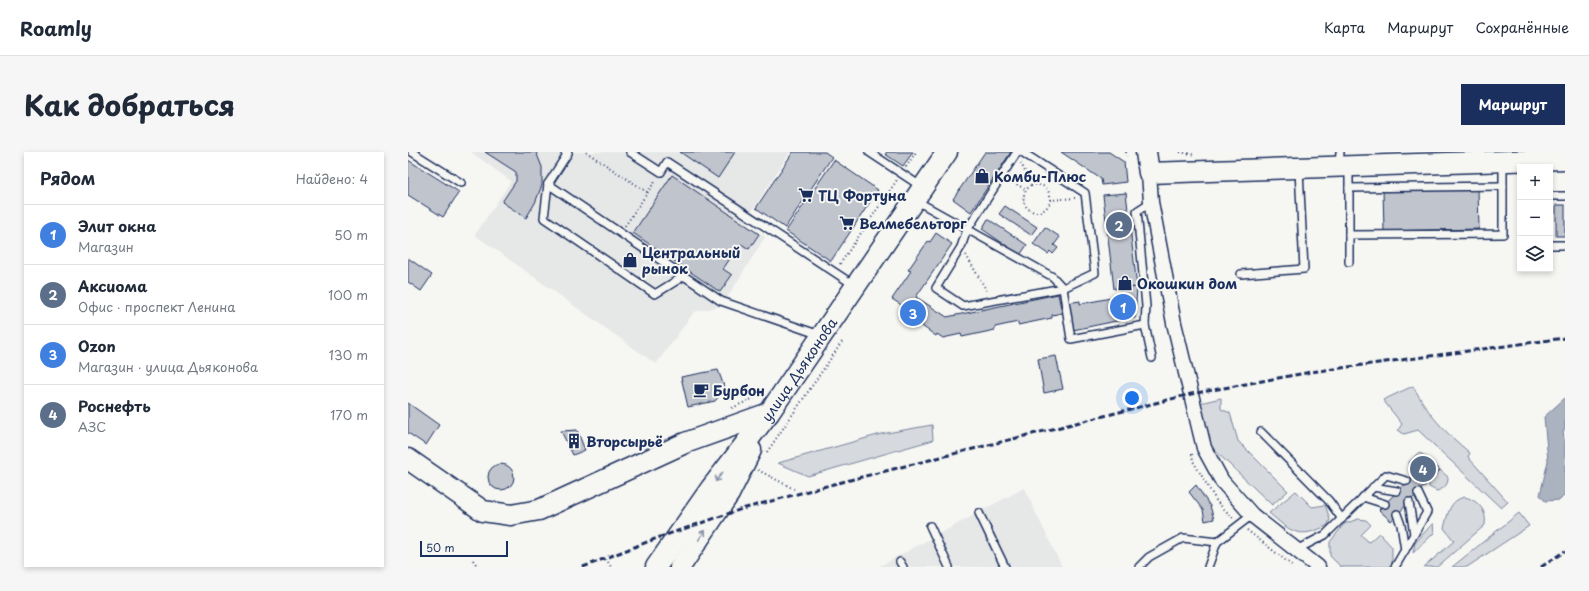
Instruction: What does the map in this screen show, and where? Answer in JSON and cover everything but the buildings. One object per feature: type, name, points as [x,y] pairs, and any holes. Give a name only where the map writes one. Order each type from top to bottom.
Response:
[{"type":"main road","name":"улица Дьяконова","points":[[408,459],[483,511],[511,515],[539,510],[685,443],[769,413],[947,152]]},
{"type":"main road","points":[[1146,152],[1149,173],[1299,167],[1343,161],[1503,161],[1565,159]]},
{"type":"main road","points":[[656,567],[711,488],[769,413]]},
{"type":"main road","points":[[680,567],[729,494],[769,413]]},
{"type":"street","points":[[1149,173],[1151,202],[1174,323],[1204,448],[1222,481],[1252,516],[1318,567]]},
{"type":"lane","points":[[412,152],[461,183]]},
{"type":"lane","points":[[567,152],[548,184],[544,218],[655,294],[684,276]]},
{"type":"lane","points":[[630,152],[661,172],[667,162],[835,272],[855,287]]},
{"type":"lane","points":[[869,152],[902,174],[919,194],[967,230],[1053,277],[1062,288],[1071,340],[1145,325]]},
{"type":"lane","points":[[1017,152],[967,230],[961,247],[936,288],[962,306],[1062,288],[1095,274],[1085,193],[1022,152]]},
{"type":"lane","points":[[1343,161],[1349,188],[1349,262]]},
{"type":"lane","points":[[1349,235],[1503,234],[1503,161]]},
{"type":"lane","points":[[1241,274],[1304,269],[1299,167]]},
{"type":"lane","points":[[548,184],[721,301],[822,336]]},
{"type":"lane","points":[[1349,188],[1503,186]]},
{"type":"lane","points":[[1553,196],[1565,196]]},
{"type":"lane","points":[[1151,202],[1137,211],[1146,306],[1145,325],[1152,358]]},
{"type":"lane","points":[[1553,245],[1565,245]]},
{"type":"lane","points":[[1261,432],[1329,501],[1342,519]]},
{"type":"lane","points":[[1296,550],[1325,535],[1386,475],[1407,481]]},
{"type":"lane","points":[[1373,487],[1397,491]]},
{"type":"lane","points":[[1395,567],[1427,512],[1418,493]]},
{"type":"lane","points":[[1363,497],[1385,504]]},
{"type":"lane","points":[[1409,502],[1414,535]]},
{"type":"lane","points":[[979,513],[1005,567]]},
{"type":"lane","points":[[1397,514],[1401,525],[1405,550]]},
{"type":"lane","points":[[1208,567],[1217,542],[1252,516]]},
{"type":"lane","points":[[930,526],[949,567]]},
{"type":"lane","points":[[1139,567],[1149,557],[1183,538],[1217,542]]},
{"type":"path","points":[[586,152],[648,192]]},
{"type":"path","points":[[835,272],[916,152]]},
{"type":"path","points":[[1126,152],[1127,156]]},
{"type":"path","points":[[1020,160],[1031,185]]},
{"type":"path","points":[[620,233],[661,172]]},
{"type":"path","points":[[1002,175],[1026,190]]},
{"type":"path","points":[[1039,184],[1046,187],[1050,192],[1051,200],[1049,206],[1043,211],[1036,212],[1029,210],[1024,204],[1023,197],[1026,190],[1031,185],[1039,184]]},
{"type":"path","points":[[1051,200],[1085,197]]},
{"type":"path","points":[[961,247],[992,301]]},
{"type":"path","points":[[764,457],[842,342]]},
{"type":"path","points":[[726,412],[754,398],[768,387]]},
{"type":"path","points":[[756,469],[794,489]]},
{"type":"path","points":[[473,560],[478,567]]},
{"type":"path","points":[[608,562],[611,567]]},
{"type":"shaded area","name":"Центральный рынок","points":[[471,152],[790,152],[745,222],[765,237],[722,306],[694,312],[656,364],[475,235],[511,181]]},
{"type":"shaded area","points":[[1413,386],[1431,415],[1470,453],[1468,457],[1508,502],[1501,508],[1418,430],[1404,434],[1398,430],[1402,424],[1383,400]]},
{"type":"shaded area","points":[[1221,398],[1221,409],[1230,413],[1238,441],[1288,491],[1272,505],[1209,445],[1200,403]]},
{"type":"shaded area","points":[[1565,398],[1565,429],[1563,432],[1565,445],[1565,494],[1560,500],[1545,501],[1540,495],[1548,461],[1544,417]]},
{"type":"shaded area","points":[[932,425],[933,440],[808,476],[778,463],[881,434]]},
{"type":"shaded area","points":[[1418,453],[1429,459],[1415,473],[1410,467],[1409,462]]},
{"type":"shaded area","points":[[1440,470],[1448,477],[1448,480],[1446,486],[1437,491],[1429,487],[1429,481]]},
{"type":"shaded area","points":[[1024,488],[1062,567],[878,567]]},
{"type":"shaded area","points":[[1296,491],[1312,507],[1325,505],[1330,519],[1328,525],[1310,532],[1296,532],[1283,525],[1269,513]]},
{"type":"shaded area","points":[[1465,497],[1474,501],[1481,507],[1485,515],[1485,525],[1437,567],[1424,567],[1454,541],[1444,528],[1452,504]]},
{"type":"shaded area","points":[[1519,513],[1529,526],[1467,567],[1452,567]]},
{"type":"shaded area","points":[[1358,519],[1366,520],[1371,525],[1361,535],[1369,542],[1379,533],[1392,547],[1392,563],[1388,567],[1341,567],[1330,556],[1330,542],[1344,524]]},
{"type":"shaded area","points":[[1433,523],[1434,533],[1413,553],[1415,543]]},
{"type":"railway","points":[[583,567],[660,537],[742,509],[830,485],[1191,394],[1311,372],[1565,338]]},
{"type":"railway","points":[[1541,567],[1565,551]]},
{"type":"place","name":"Комби-Плюс","points":[[982,176]]},
{"type":"place","name":"ТЦ Фортуна","points":[[806,195]]},
{"type":"place","name":"Велмебельторг","points":[[847,223]]},
{"type":"place","name":"Аксиома","points":[[1119,225]]},
{"type":"place","name":"Центральный рынок","points":[[630,260]]},
{"type":"place","name":"Окошкин дом","points":[[1125,283]]},
{"type":"place","name":"Элит окна","points":[[1123,307]]},
{"type":"place","name":"Ozon","points":[[913,313]]},
{"type":"place","name":"Бурбон","points":[[701,390]]},
{"type":"place","name":"Вторсырьё","points":[[574,441]]},
{"type":"place","name":"Роснефть","points":[[1423,469]]}]
